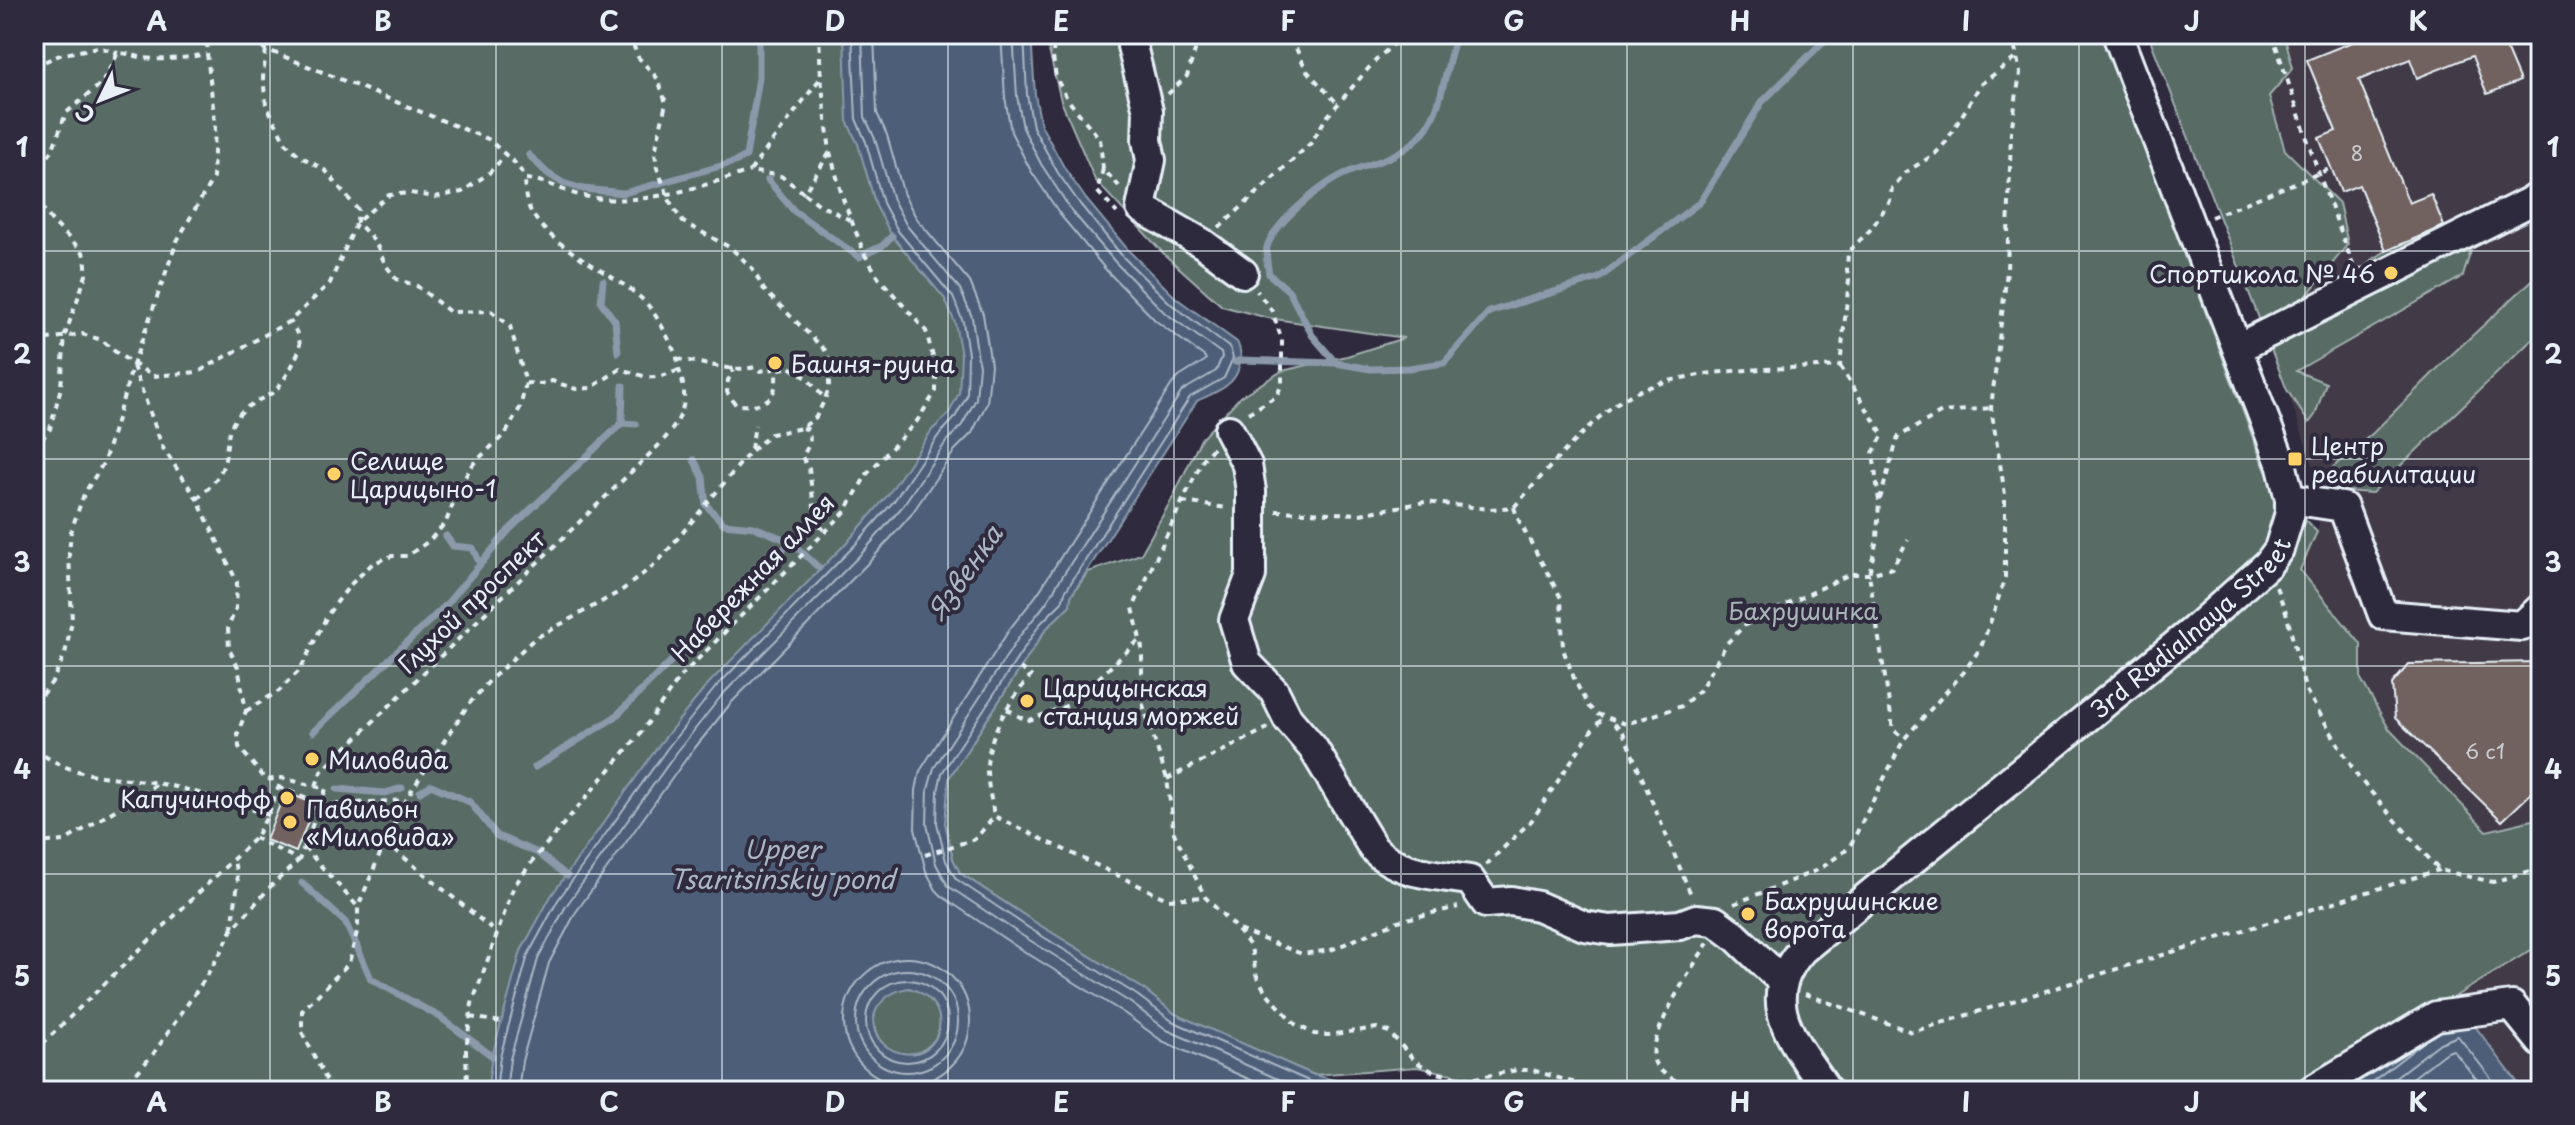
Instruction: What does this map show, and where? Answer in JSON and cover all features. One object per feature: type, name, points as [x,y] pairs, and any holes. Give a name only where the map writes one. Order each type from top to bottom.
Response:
[{"type":"street","name":"3rd Radialnaya Street","points":[[1791,987],[1788,966],[1802,950],[2194,630],[2268,564],[2287,530],[2290,499],[2281,463],[2117,34]]},
{"type":"street","points":[[1140,36],[1132,46],[1148,111],[1147,140],[1151,160],[1141,208],[1202,243],[1243,273]]},
{"type":"street","points":[[2238,348],[2541,196]]},
{"type":"street","points":[[1229,430],[1247,465],[1251,491],[1251,575],[1234,620],[1247,663],[1274,691],[1288,719],[1313,748],[1373,848],[1383,859],[1411,870],[1478,892],[1538,906],[1584,926],[1610,930],[1680,925],[1696,919],[1715,921],[1791,987],[1782,1019],[1827,1091]]},
{"type":"street","points":[[2290,499],[2343,507],[2383,615],[2522,626],[2541,608]]},
{"type":"street","points":[[2311,1091],[2436,1016],[2512,1006],[2541,1042]]},
{"type":"path","points":[[34,704],[52,682],[65,654],[72,621],[71,531],[84,494],[104,462],[133,365],[177,241],[213,178],[215,125],[207,53],[208,34]]},
{"type":"path","points":[[228,34],[488,139],[517,165],[526,179],[540,180],[580,195],[627,200],[705,187],[750,171],[781,176],[820,205],[852,221]]},
{"type":"path","points":[[34,341],[82,334],[102,340],[133,365],[153,376],[198,372],[290,321],[330,283],[357,222],[358,210],[326,171],[300,156],[285,142],[266,104],[263,78],[265,34]]},
{"type":"path","points":[[332,1091],[302,1032],[302,1011],[349,963],[358,928],[358,907],[385,842],[421,773],[468,705],[534,639],[621,591],[657,563],[750,452],[771,434],[802,428],[816,417],[829,387],[826,351],[764,290],[752,268],[731,248],[683,222],[666,193],[655,152],[666,103],[658,79],[638,57],[629,34]]},
{"type":"path","name":"Набережная аллея","points":[[467,1091],[466,1050],[472,1004],[514,886],[640,734],[681,676],[845,512],[867,474],[917,421],[936,391],[936,368],[926,331],[879,278],[865,255],[852,221],[830,152],[819,34]]},
{"type":"path","points":[[1054,34],[1056,78],[1068,100],[1100,139],[1103,169],[1097,191],[1123,218],[1141,208],[1103,169]]},
{"type":"path","points":[[1148,111],[1187,76],[1203,34]]},
{"type":"path","points":[[1278,34],[1294,44],[1307,71],[1338,104]]},
{"type":"path","points":[[1202,243],[1311,143],[1326,118],[1373,63],[1404,34]]},
{"type":"path","points":[[1697,1091],[1664,1074],[1656,1064],[1653,1053],[1684,979],[1711,940],[1715,921],[1737,901],[1820,869],[1849,848],[1904,739],[1951,689],[1981,647],[2005,577],[2005,495],[1991,408],[2007,271],[2011,132],[2020,73],[2014,43],[2020,34]]},
{"type":"path","points":[[2272,34],[2361,286]]},
{"type":"path","points":[[1140,36],[1178,44],[1198,41]]},
{"type":"path","points":[[34,66],[60,55],[98,47],[164,59],[207,53]]},
{"type":"path","points":[[34,449],[50,429],[61,387],[65,335],[86,275],[83,252],[38,202],[38,181],[66,113],[102,83],[118,53]]},
{"type":"path","points":[[1904,739],[1893,729],[1869,574],[1877,539],[1879,501],[1873,453],[1883,435],[1840,366],[1849,280],[1848,252],[1871,229],[1890,201],[1892,188],[1906,172],[1935,154],[1946,142],[1981,84],[2017,57]]},
{"type":"path","points":[[750,171],[821,78]]},
{"type":"path","points":[[804,193],[830,152]]},
{"type":"path","points":[[357,222],[389,195],[410,193],[435,197],[462,192],[489,173],[506,155]]},
{"type":"path","points":[[34,160],[42,165]]},
{"type":"path","points":[[2189,223],[2218,215],[2332,168]]},
{"type":"path","name":"Глухой проспект","points":[[316,786],[321,772],[658,446],[682,415],[684,379],[664,330],[644,300],[547,233],[528,204],[523,189],[526,179]]},
{"type":"path","points":[[246,711],[279,691],[300,670],[328,614],[350,585],[373,563],[392,556],[407,556],[429,541],[446,522],[460,485],[474,463],[506,433],[520,408],[526,383],[510,326],[491,311],[450,312],[417,286],[396,279],[376,243],[357,222]]},
{"type":"path","points":[[1243,273],[1272,311],[1282,340],[1282,383],[1277,396],[1252,409],[1204,458],[1133,608],[1142,648],[1142,702],[1167,779],[1174,833],[1205,897],[1251,947],[1256,974],[1265,991],[1295,1024],[1314,1034],[1377,1028],[1389,1032],[1416,1062],[1434,1072],[1467,1078],[1532,1070],[1602,1091]]},
{"type":"path","points":[[197,499],[213,485],[225,462],[226,439],[236,418],[253,402],[275,391],[293,363],[300,348],[297,332],[290,321]]},
{"type":"path","points":[[731,367],[733,373],[728,380],[727,392],[736,405],[759,405],[769,399],[775,390],[777,376],[774,357]]},
{"type":"path","points":[[677,359],[731,367],[739,371],[755,367],[760,371],[790,367],[825,399]]},
{"type":"path","points":[[121,1091],[154,1053],[196,992],[232,930],[299,860],[326,789],[282,778],[266,780],[239,747],[238,733],[246,711],[238,667],[229,649],[228,628],[236,608],[237,582],[197,499],[163,448],[133,365]]},
{"type":"path","points":[[1360,514],[1425,502],[1490,509],[1514,507],[1614,405],[1638,393],[1683,376],[1840,366]]},
{"type":"path","points":[[526,383],[552,381],[576,389],[591,388],[620,369],[642,378],[655,379],[679,370]]},
{"type":"path","points":[[1879,501],[1898,437],[1942,412],[1991,408]]},
{"type":"path","points":[[750,452],[755,425]]},
{"type":"path","points":[[802,428],[807,429],[810,435],[810,445],[802,457],[809,469],[816,522],[825,531]]},
{"type":"path","points":[[1514,507],[1561,598],[1563,649],[1575,681],[1588,706],[1597,714],[1626,724],[1682,706],[1700,690],[1721,651],[1745,625],[1850,574],[1869,574],[1892,568],[1908,540]]},
{"type":"path","points":[[2268,564],[2286,612],[2305,689],[2358,777],[2439,870]]},
{"type":"path","points":[[1007,709],[1027,721],[1071,704],[1139,640]]},
{"type":"path","points":[[925,855],[975,839],[994,816],[987,770],[992,743],[1007,709],[1031,676],[1020,668]]},
{"type":"path","points":[[1167,779],[1288,719]]},
{"type":"path","points":[[1237,929],[1302,954],[1331,950],[1478,892],[1600,721],[1610,720],[1623,732],[1696,907],[1715,921]]},
{"type":"path","points":[[34,749],[51,761],[87,775],[159,783],[275,817]]},
{"type":"path","points":[[34,1052],[255,838],[268,815],[282,778]]},
{"type":"path","points":[[34,843],[65,841],[159,783]]},
{"type":"path","points":[[278,787],[321,804],[406,800]]},
{"type":"path","points":[[994,816],[1167,899],[1205,897]]},
{"type":"path","points":[[255,838],[299,860]]},
{"type":"path","points":[[385,842],[497,933]]},
{"type":"path","points":[[304,847],[358,907]]},
{"type":"path","points":[[232,930],[238,882],[234,860]]},
{"type":"path","points":[[1791,987],[1912,1032],[2439,870],[2493,882],[2541,868]]},
{"type":"path","points":[[470,1017],[501,1022]]},
{"type":"shaded area","name":"Спортшкола № 46","points":[[2148,34],[2541,34],[2541,818],[2487,831],[2389,729],[2361,679],[2361,644],[2300,570],[2320,518],[2318,480],[2287,390]]},
{"type":"shaded area","points":[[2541,933],[2541,1091],[2267,1091]]},
{"type":"green space","points":[[34,34],[956,34],[1050,300],[686,1091],[34,1091]]},
{"type":"green space","name":"Бахрушинка","points":[[1045,34],[2101,34],[2262,462],[2274,488],[2317,532],[2300,570],[2361,644],[2361,679],[2389,729],[2487,831],[2541,818],[2541,944],[2441,1005],[2278,1091],[1536,1091],[1417,1067],[1314,1075],[1175,1014],[1142,988],[960,873],[953,859],[945,823],[949,778],[1046,629],[1069,606],[1071,596],[1088,572],[1141,554],[1201,439],[1241,396],[1282,371],[1347,356],[1404,338],[1268,318],[1222,306],[1166,256],[1095,180],[1061,101]]},
{"type":"green space","points":[[2148,34],[2284,34],[2293,68],[2269,96],[2285,150],[2339,203],[2348,244],[2307,295],[2328,310],[2372,260],[2386,251],[2444,228],[2474,241],[2463,276],[2296,371],[2326,383],[2309,423],[2287,390]]},
{"type":"green space","points":[[2541,272],[2541,331],[2372,493],[2343,491],[2318,480],[2373,433]]},
{"type":"green space","points":[[907,988],[920,991],[930,998],[937,1008],[940,1021],[937,1034],[930,1044],[920,1051],[907,1054],[894,1051],[884,1044],[877,1034],[874,1021],[877,1008],[884,998],[894,991]]},
{"type":"water","name":"Upper Tsaritsinskiy pond","points":[[844,34],[1031,34],[1035,95],[1041,125],[1065,169],[1129,251],[1176,298],[1237,342],[1240,353],[1240,365],[1235,376],[1217,392],[1197,401],[1071,596],[1070,605],[1046,629],[949,778],[945,823],[953,859],[960,873],[1142,988],[1175,1014],[1314,1075],[1379,1091],[487,1091],[492,1056],[521,951],[551,896],[662,741],[709,683],[850,539],[888,495],[932,430],[948,415],[959,393],[961,355],[955,323],[945,299],[892,236],[876,206],[858,144],[847,121]],"holes":[[[909,988],[924,995],[934,1005],[939,1017],[935,1040],[916,1053],[898,1052],[885,1045],[874,1027],[880,1004],[893,993]]]},
{"type":"water","points":[[2464,1017],[2474,1025],[2524,1091],[2347,1091],[2430,1027]]},
{"type":"building","points":[[2372,34],[2540,35],[2506,48],[2520,81],[2487,94],[2472,56],[2417,78],[2410,59],[2359,80],[2409,203],[2431,194],[2444,226],[2386,251],[2359,185],[2341,192],[2319,138],[2336,131],[2307,60]]},
{"type":"building","points":[[2541,662],[2541,784],[2502,821],[2395,718],[2392,684],[2409,664]]},
{"type":"building","name":"Павильон «Миловида»","points":[[285,792],[315,804],[296,852],[266,840]]},
{"type":"waterway","points":[[529,155],[547,173],[563,183],[583,189],[624,193],[735,162],[746,156],[759,78],[759,34]]},
{"type":"waterway","points":[[1336,363],[1312,335],[1289,291],[1269,274],[1268,244],[1282,224],[1315,192],[1349,172],[1400,152],[1425,130],[1438,105],[1457,34]]},
{"type":"waterway","points":[[1235,362],[1336,363],[1370,369],[1444,363],[1489,312],[1599,278],[1700,202],[1762,102],[1831,34]]},
{"type":"waterway","points":[[768,180],[794,211],[859,257],[882,246],[892,236]]},
{"type":"waterway","points":[[603,281],[601,302],[615,321],[618,352]]},
{"type":"waterway","points":[[622,423],[623,386]]},
{"type":"waterway","points":[[313,732],[446,605],[509,530],[622,423],[636,424]]},
{"type":"waterway","points":[[694,460],[703,477],[706,505]]},
{"type":"waterway","points":[[707,506],[724,524],[754,527],[791,542],[803,553]]},
{"type":"waterway","points":[[446,536],[453,546],[473,548],[480,564]]},
{"type":"waterway","points":[[535,767],[615,717],[791,542]]},
{"type":"waterway","points":[[804,554],[819,568]]},
{"type":"waterway","points":[[420,792],[431,785],[470,802],[497,836],[538,853]]},
{"type":"waterway","points":[[337,789],[385,793],[402,788]]},
{"type":"waterway","points":[[539,854],[567,876]]},
{"type":"waterway","points":[[302,883],[345,922],[354,941]]},
{"type":"waterway","points":[[355,942],[371,979],[440,1017],[492,1056]]},
{"type":"place","name":"Спортшкола № 46","points":[[2391,273]]},
{"type":"place","name":"Башня-руина","points":[[775,363]]},
{"type":"place","name":"Центр реабилитации","points":[[2295,459]]},
{"type":"place","name":"Селище Царицыно-1","points":[[334,474]]},
{"type":"place","name":"Царицынская станция моржей","points":[[1027,701]]},
{"type":"place","name":"Миловида","points":[[312,759]]},
{"type":"place","name":"Капучинофф","points":[[287,798]]},
{"type":"place","name":"Павильон «Миловида»","points":[[290,822]]},
{"type":"place","name":"Бахрушинские ворота","points":[[1748,914]]},
{"type":"water label","name":"Язвенка","points":[[964,572]]}]
